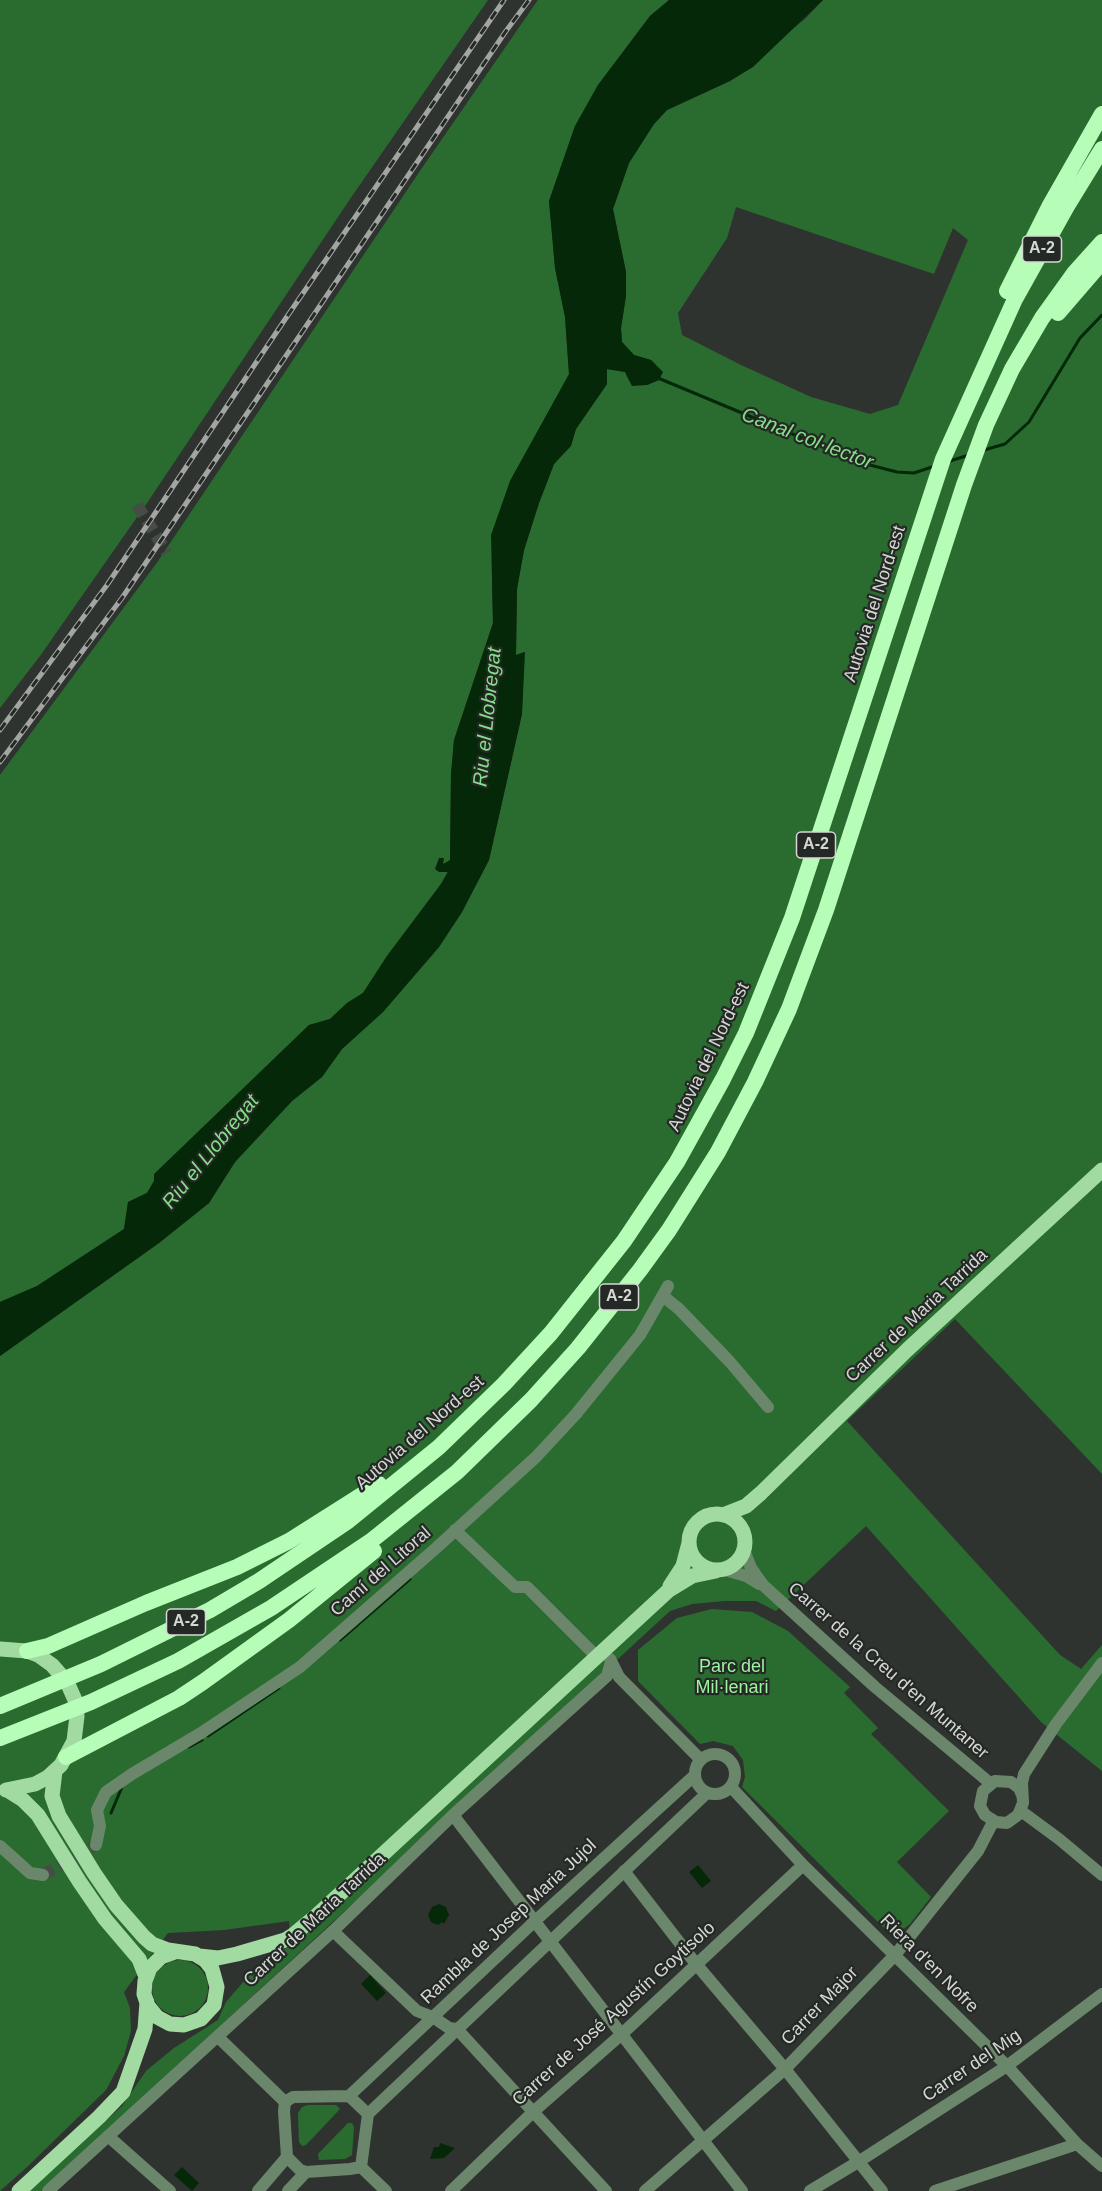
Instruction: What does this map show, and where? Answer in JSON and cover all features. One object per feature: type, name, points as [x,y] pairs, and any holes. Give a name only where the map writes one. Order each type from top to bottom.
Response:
[{"type":"highway","points":[[963,403],[1004,297],[1034,237],[1102,114]]},
{"type":"highway","name":"Autovia del Nord-est","points":[[0,1706],[101,1664],[210,1610],[259,1581],[348,1521],[439,1447],[528,1359],[588,1289],[651,1202],[682,1154],[723,1079],[759,1003],[792,918],[963,403],[1014,299],[1102,149]]},
{"type":"highway","name":"A-2","points":[[0,1738],[91,1702],[178,1661],[237,1629],[327,1573],[457,1472],[531,1400],[611,1308],[688,1200],[718,1152],[746,1100],[785,1017],[815,943],[964,485],[986,425],[1015,364],[1042,318],[1075,272],[1102,242]]},
{"type":"highway","points":[[1015,364],[1102,262]]},
{"type":"highway","points":[[27,1651],[48,1646],[264,1554],[289,1541],[439,1447]]},
{"type":"highway","points":[[66,1757],[179,1698],[227,1666],[375,1550],[457,1472]]},
{"type":"main road","name":"Carrer de Maria Tarrida","points":[[723,1515],[746,1506],[761,1493],[908,1350],[1102,1170]]},
{"type":"main road","name":"Carrer de Maria Tarrida","points":[[745,1544],[750,1516],[761,1493]]},
{"type":"main road","points":[[711,1515],[723,1515],[737,1523],[745,1544],[736,1563],[720,1570],[705,1568],[691,1553],[689,1543],[692,1530],[700,1521],[711,1515]]},
{"type":"main road","name":"Carrer de Maria Tarrida","points":[[669,1590],[683,1566],[689,1543]]},
{"type":"main road","name":"Carrer de Maria Tarrida","points":[[199,1956],[218,1958],[237,1954],[285,1940],[302,1928],[604,1655],[669,1590],[692,1576],[720,1570]]},
{"type":"main road","points":[[0,1649],[27,1651],[52,1665],[67,1682],[72,1692],[77,1727],[71,1749],[55,1771],[35,1784],[3,1790]]},
{"type":"main road","points":[[55,1771],[52,1796],[55,1808],[94,1874],[116,1905],[144,1937],[162,1948],[199,1956],[212,1969],[218,1987],[214,2005],[203,2017],[191,2024],[174,2024],[158,2030],[142,2043]]},
{"type":"main road","points":[[3,1790],[33,1808],[78,1881],[105,1919],[139,1959],[146,1977]]},
{"type":"main road","points":[[19,2191],[123,2092],[142,2043],[147,2018],[144,1990],[146,1977],[157,1960],[175,1952]]},
{"type":"main road","name":"Carrer de Maria Tarrida","points":[[218,1987],[228,1964],[237,1954]]},
{"type":"main road","points":[[147,2002],[158,2017],[174,2024]]},
{"type":"street","name":"Camí del Litoral","points":[[96,1845],[100,1827],[97,1810],[106,1792],[201,1733],[300,1667],[455,1530],[536,1457],[576,1414],[640,1335],[666,1291],[679,1309],[730,1362],[768,1407]]},
{"type":"street","points":[[455,1530],[515,1587],[527,1587],[604,1655],[613,1676],[701,1760]]},
{"type":"street","name":"Carrer de la Creu d'en Muntaner","points":[[745,1544],[751,1568],[763,1585],[875,1688],[990,1783]]},
{"type":"street","name":"Carrer de la Creu d'en Muntaner","points":[[720,1570],[741,1574],[763,1585]]},
{"type":"street","points":[[1024,1774],[1006,1780],[997,1780],[990,1783],[983,1791],[980,1804],[985,1815],[993,1822],[1009,1822],[1021,1811],[1024,1774],[1056,1724],[1102,1663]]},
{"type":"street","name":"Carrer de Maria Tarrida","points":[[48,2191],[333,1931],[453,1815],[613,1676]]},
{"type":"street","points":[[715,1754],[728,1759],[735,1769],[731,1787],[720,1794],[707,1793],[699,1787],[695,1775],[701,1760],[715,1754]]},
{"type":"street","name":"Rambla de Josep Maria Jujol","points":[[349,2096],[695,1775]]},
{"type":"street","points":[[1006,1780],[1017,1786],[1022,1795]]},
{"type":"street","name":"Riera d'en Nofre","points":[[731,1787],[803,1865],[1007,2066],[1077,2144],[1102,2166]]},
{"type":"street","points":[[361,2167],[368,2114],[707,1793]]},
{"type":"street","points":[[1021,1811],[1102,1875]]},
{"type":"street","points":[[453,1815],[623,2033],[742,2191]]},
{"type":"street","name":"Carrer Major","points":[[645,2191],[785,2068],[895,1955],[978,1851],[993,1822]]},
{"type":"street","points":[[0,1846],[30,1873],[43,1875]]},
{"type":"street","name":"Carrer de José Agustín Goytisolo","points":[[451,2191],[533,2112],[623,2033],[803,1865]]},
{"type":"street","points":[[624,1871],[696,1964],[785,2068],[882,2191]]},
{"type":"street","points":[[333,1931],[417,2011],[434,2017],[449,2028],[457,2029],[606,2191]]},
{"type":"street","name":"Carrer del Mig","points":[[810,2191],[1007,2066],[1102,1994]]},
{"type":"street","points":[[218,2037],[285,2102]]},
{"type":"street","points":[[285,2102],[294,2097],[349,2096],[368,2114]]},
{"type":"street","points":[[285,2102],[287,2157],[300,2170],[306,2172],[361,2167],[386,2191]]},
{"type":"street","points":[[108,2136],[170,2191]]},
{"type":"street","points":[[935,2191],[1077,2144]]},
{"type":"street","points":[[258,2191],[287,2157]]},
{"type":"street","points":[[288,2191],[306,2172]]},
{"type":"green space","points":[[0,0],[488,0],[350,199],[149,500],[40,656],[0,708]]},
{"type":"green space","points":[[538,0],[669,0],[650,16],[598,85],[575,126],[549,201],[555,268],[565,317],[569,375],[510,481],[492,588],[493,623],[454,740],[451,774],[450,861],[435,869],[448,871],[363,993],[347,1003],[330,1019],[309,1025],[155,1174],[147,1193],[128,1202],[124,1229],[37,1286],[0,1302],[0,775],[156,564],[422,168]]},
{"type":"green space","points":[[823,0],[1102,0],[1102,1474],[955,1319],[847,1421],[1060,1655],[1081,1669],[1102,1645],[1102,1771],[1041,1722],[866,1526],[776,1611],[756,1601],[724,1601],[692,1604],[670,1611],[41,2191],[29,2191],[122,2106],[146,2071],[174,2048],[218,2020],[226,2002],[252,1972],[271,1955],[291,1946],[289,1921],[224,1930],[168,1933],[124,1992],[130,2008],[131,2031],[124,2056],[106,2090],[0,2191],[0,1356],[159,1243],[209,1203],[235,1162],[292,1101],[322,1077],[342,1049],[383,1012],[439,947],[462,912],[489,860],[522,714],[524,652],[516,655],[517,589],[524,550],[539,503],[554,464],[570,446],[576,429],[607,384],[606,369],[625,372],[629,381],[647,385],[659,380],[662,372],[651,360],[634,355],[622,342],[626,272],[613,209],[629,163],[654,124],[667,110],[730,81],[806,18]],"holes":[[[736,207],[934,274],[953,228],[968,240],[898,405],[870,414],[811,397],[682,335],[678,313],[727,238]]]},
{"type":"green space","name":"Parc del Mil·lenari","points":[[712,1609],[752,1612],[788,1631],[850,1687],[844,1693],[878,1728],[871,1734],[949,1811],[897,1862],[931,1897],[910,1924],[902,1930],[894,1931],[883,1927],[742,1787],[745,1777],[743,1760],[733,1746],[713,1741],[700,1744],[638,1681],[638,1650],[677,1618]]},
{"type":"green space","points":[[174,1960],[186,1960],[200,1968],[208,1982],[206,1999],[200,2008],[186,2016],[174,2016],[157,2004],[152,1994],[152,1982],[164,1965]]},
{"type":"green space","points":[[336,2105],[340,2109],[306,2145],[302,2146],[299,2142],[298,2113],[302,2107]]},
{"type":"green space","points":[[348,2123],[352,2123],[354,2127],[352,2155],[345,2159],[319,2160],[318,2154]]},
{"type":"water","name":"Riu el Llobregat","points":[[669,0],[823,0],[753,67],[730,81],[667,110],[654,124],[629,163],[613,209],[626,272],[622,342],[634,355],[651,360],[663,372],[659,380],[647,385],[632,386],[625,372],[607,369],[607,384],[576,429],[571,446],[554,464],[539,503],[524,550],[517,589],[516,655],[525,652],[522,714],[489,860],[462,912],[439,947],[383,1012],[342,1049],[322,1077],[292,1101],[235,1162],[209,1203],[159,1243],[0,1356],[0,1302],[37,1286],[124,1229],[128,1202],[147,1193],[154,1181],[154,1174],[309,1025],[330,1019],[347,1003],[363,993],[448,872],[439,872],[435,869],[439,858],[444,858],[443,864],[450,860],[451,774],[454,740],[493,623],[491,535],[510,481],[569,374],[565,317],[555,268],[549,201],[575,126],[598,85],[650,16]]},
{"type":"water","points":[[698,1865],[711,1881],[702,1888],[689,1872]]},
{"type":"water","points":[[439,1904],[446,1907],[449,1915],[444,1924],[442,1922],[438,1925],[431,1922],[428,1915],[432,1907]]},
{"type":"water","points":[[370,1975],[386,1993],[377,2001],[361,1984]]},
{"type":"water","points":[[440,2143],[455,2148],[444,2158],[430,2159],[434,2147],[439,2147]]},
{"type":"water","points":[[182,2167],[199,2183],[192,2191],[174,2175]]},
{"type":"waterway","name":"Canal col·lector","points":[[984,450],[1005,444],[1029,422],[1080,338],[1102,315]]},
{"type":"waterway","name":"Canal col·lector","points":[[658,378],[862,463],[897,472],[914,473],[935,466]]},
{"type":"waterway","name":"Canal col·lector","points":[[950,461],[969,455]]},
{"type":"waterway","points":[[340,1640],[410,1579]]},
{"type":"waterway","points":[[208,1736],[279,1688]]},
{"type":"waterway","points":[[189,1747],[202,1740]]},
{"type":"waterway","points":[[111,1813],[122,1787]]},
{"type":"tunnel","points":[[137,505],[167,553]]},
{"type":"tunnel","points":[[43,1875],[96,1845]]},
{"type":"railway","points":[[0,730],[107,585],[286,318],[504,0]]},
{"type":"railway","points":[[0,762],[122,598],[529,0]]}]
